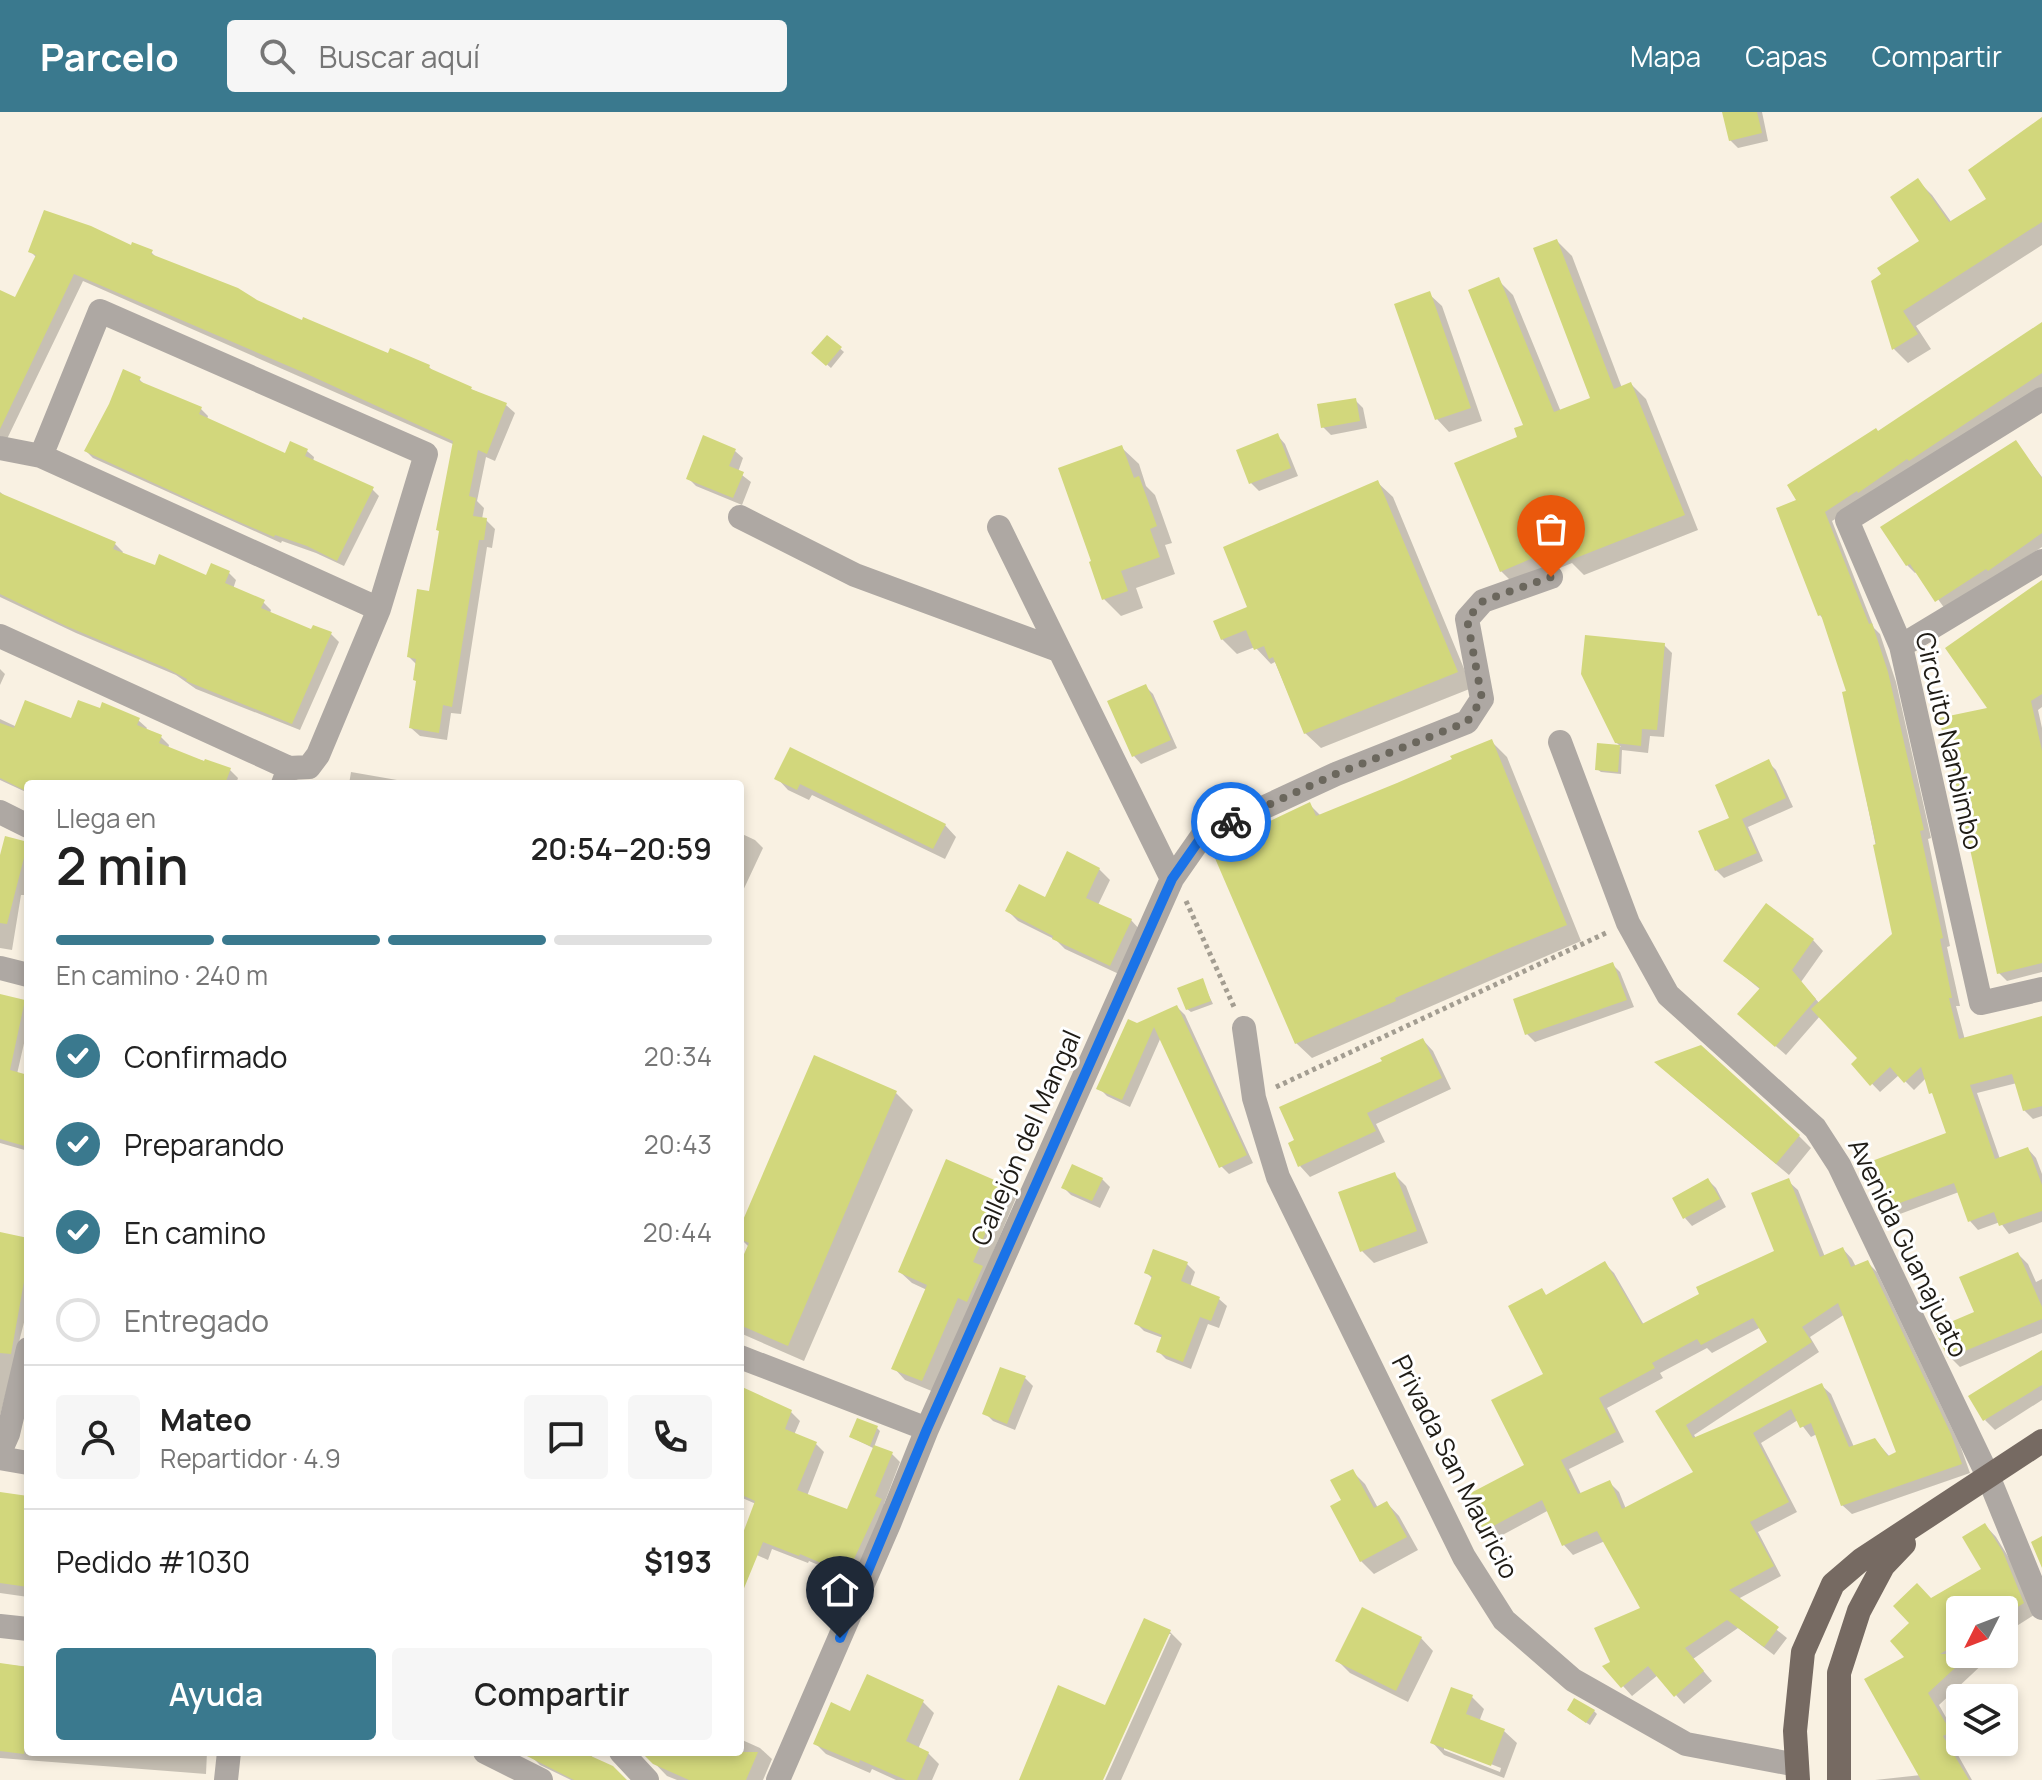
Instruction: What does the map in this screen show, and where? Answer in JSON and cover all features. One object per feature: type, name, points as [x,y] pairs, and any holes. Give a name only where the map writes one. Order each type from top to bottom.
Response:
[{"type":"main road","points":[[1797,1772],[1795,1731],[1803,1652],[1833,1584],[1861,1560],[2042,1441]]},
{"type":"main road","points":[[1839,1780],[1839,1673],[1859,1611],[1883,1566],[1928,1518]]},
{"type":"street","points":[[0,636],[286,776],[309,767],[318,755],[379,609],[426,454],[100,311],[41,456]]},
{"type":"street","name":"Circuito Nanbimbo","points":[[2042,399],[1847,520],[1901,646],[1981,1003],[2042,989]]},
{"type":"street","points":[[0,448],[41,456],[379,609]]},
{"type":"street","points":[[740,517],[855,575],[1058,650]]},
{"type":"street","points":[[999,527],[1172,879]]},
{"type":"street","points":[[1901,646],[2042,561]]},
{"type":"street","name":"Callejón del Mangal","points":[[778,1780],[927,1429],[1172,879],[1202,836],[1336,774],[1467,722],[1482,699],[1467,619],[1483,601],[1551,577]]},
{"type":"street","name":"Avenida Guanajuato","points":[[1560,742],[1628,923],[1668,995],[1815,1128],[1839,1165],[1988,1476],[2042,1608]]},
{"type":"street","points":[[0,812],[24,824]]},
{"type":"street","points":[[0,968],[24,974]]},
{"type":"street","name":"Privada San Mauricio","points":[[1244,1028],[1254,1098],[1278,1177],[1464,1557],[1504,1620],[1573,1680],[1686,1744],[1797,1772]]},
{"type":"street","points":[[744,1359],[927,1429]]},
{"type":"street","points":[[24,1368],[0,1455],[24,1462]]},
{"type":"street","points":[[0,1626],[24,1629]]},
{"type":"street","points":[[226,1780],[229,1756]]},
{"type":"street","points":[[493,1756],[541,1780]]},
{"type":"street","points":[[625,1756],[647,1780]]},
{"type":"path","points":[[1172,879],[1189,906],[1244,1028]]},
{"type":"path","points":[[1254,1098],[1628,923]]},
{"type":"building","points":[[1722,112],[1757,112],[1762,133],[1729,141]]},
{"type":"building","points":[[2042,117],[2042,222],[1903,311],[1918,334],[1892,350],[1871,281],[1881,274],[1877,268],[1919,241],[1890,197],[1918,178],[1949,222],[1986,199],[1968,170]]},
{"type":"building","points":[[44,210],[91,226],[131,245],[132,242],[153,250],[151,254],[238,288],[302,320],[303,317],[388,353],[390,348],[430,365],[429,368],[471,389],[507,403],[487,454],[478,450],[469,496],[476,498],[473,516],[487,518],[484,540],[479,540],[452,707],[443,705],[439,733],[409,728],[416,659],[407,657],[417,589],[429,591],[439,531],[436,530],[453,441],[307,374],[74,274],[0,429],[0,290],[15,297],[36,255],[28,252]]},
{"type":"building","points":[[1557,239],[1614,389],[1631,382],[1685,515],[1568,561],[1561,546],[1500,572],[1454,463],[1517,437],[1514,428],[1523,425],[1468,290],[1499,277],[1554,412],[1590,398],[1533,248]]},
{"type":"building","points":[[1430,291],[1471,408],[1435,420],[1394,304]]},
{"type":"building","points":[[2042,322],[2042,373],[1825,512],[1869,624],[1872,623],[1888,672],[1924,830],[1920,831],[1943,938],[1940,939],[1952,998],[1949,998],[1959,1039],[2042,1016],[2042,1106],[2023,1111],[2012,1074],[1970,1085],[1995,1159],[2028,1147],[2042,1185],[2042,1211],[1999,1226],[1994,1212],[1968,1222],[1954,1183],[1889,1207],[1872,1161],[1946,1133],[1932,1093],[1929,1094],[1921,1067],[1904,1083],[1890,1067],[1870,1086],[1851,1064],[1857,1058],[1811,1009],[1892,934],[1873,845],[1876,844],[1842,692],[1846,691],[1821,615],[1818,616],[1776,508],[1796,500],[1787,485],[1876,428],[1878,431]]},
{"type":"building","points":[[827,335],[842,347],[826,366],[811,353]]},
{"type":"building","points":[[123,369],[141,377],[139,381],[202,407],[199,414],[285,453],[290,441],[308,449],[305,456],[374,487],[337,561],[307,546],[274,537],[230,518],[84,451]]},
{"type":"building","points":[[1356,398],[1360,421],[1321,428],[1317,404]]},
{"type":"building","points":[[1278,433],[1291,468],[1249,484],[1236,450]]},
{"type":"building","points":[[703,435],[736,449],[729,466],[744,472],[733,498],[686,479]]},
{"type":"building","points":[[2016,440],[2042,478],[2042,533],[1988,571],[1986,569],[1935,602],[1880,527]]},
{"type":"building","points":[[1122,445],[1134,478],[1139,476],[1157,526],[1150,529],[1160,557],[1121,571],[1128,591],[1102,600],[1058,468]]},
{"type":"building","points":[[1378,480],[1458,672],[1304,734],[1273,657],[1269,659],[1264,646],[1254,650],[1246,630],[1221,640],[1213,621],[1247,607],[1223,547]]},
{"type":"building","points":[[0,493],[116,542],[113,549],[155,565],[159,554],[206,575],[211,563],[230,571],[225,583],[265,600],[261,608],[311,629],[313,625],[332,632],[292,724],[186,681],[166,668],[0,594]]},
{"type":"building","points":[[2042,580],[2042,694],[2031,701],[2042,751],[2042,963],[1997,974],[1939,718],[1987,708],[1945,648]]},
{"type":"building","points":[[1585,635],[1665,643],[1657,730],[1642,729],[1641,746],[1615,743],[1581,674]]},
{"type":"building","points":[[1146,684],[1171,740],[1132,757],[1107,701]]},
{"type":"building","points":[[25,700],[71,718],[78,700],[100,708],[102,702],[140,718],[137,725],[162,735],[159,743],[231,768],[226,780],[24,780],[24,790],[0,778],[0,723],[14,728]]},
{"type":"building","points":[[1492,739],[1567,925],[1295,1044],[1211,849],[1310,802],[1316,816]]},
{"type":"building","points":[[1597,743],[1620,745],[1618,772],[1595,770]]},
{"type":"building","points":[[790,747],[946,824],[933,849],[800,784],[797,790],[774,779]]},
{"type":"building","points":[[1769,759],[1786,798],[1742,819],[1757,853],[1715,871],[1698,831],[1729,818],[1715,785]]},
{"type":"building","points":[[5,836],[24,841],[24,858],[7,924],[0,923],[0,855]]},
{"type":"building","points":[[1067,851],[1100,868],[1086,898],[1132,919],[1110,966],[1052,939],[1053,936],[1005,911],[1019,884],[1045,897]]},
{"type":"building","points":[[1766,903],[1814,939],[1792,970],[1816,999],[1775,1047],[1737,1014],[1760,988],[1723,961]]},
{"type":"building","points":[[1613,962],[1627,1000],[1525,1035],[1513,999]]},
{"type":"building","points":[[1203,978],[1211,1001],[1186,1010],[1177,988]]},
{"type":"building","points":[[0,994],[24,1000],[10,1070],[24,1074],[24,1146],[0,1139]]},
{"type":"building","points":[[1177,1005],[1247,1155],[1219,1168],[1154,1027],[1122,1100],[1096,1089],[1128,1019],[1137,1023]]},
{"type":"building","points":[[1423,1038],[1442,1078],[1367,1113],[1376,1131],[1298,1167],[1288,1143],[1294,1140],[1279,1107],[1382,1061],[1380,1058]]},
{"type":"building","points":[[1701,1045],[1800,1135],[1776,1164],[1654,1062]]},
{"type":"building","points":[[814,1055],[897,1091],[788,1346],[744,1327],[744,1254],[749,1243],[744,1241],[744,1218]]},
{"type":"building","points":[[946,1159],[1006,1185],[973,1262],[983,1266],[967,1302],[958,1298],[922,1381],[891,1369],[927,1285],[898,1272]]},
{"type":"building","points":[[1072,1164],[1103,1178],[1092,1201],[1061,1188]]},
{"type":"building","points":[[1395,1172],[1417,1231],[1360,1252],[1338,1192]]},
{"type":"building","points":[[1708,1178],[1720,1199],[1683,1219],[1672,1198]]},
{"type":"building","points":[[1789,1178],[1820,1257],[1843,1247],[1851,1267],[1868,1260],[1951,1434],[1962,1464],[1841,1506],[1811,1423],[1800,1428],[1791,1409],[1753,1433],[1789,1502],[1750,1522],[1774,1566],[1729,1590],[1779,1627],[1764,1647],[1727,1620],[1685,1648],[1704,1671],[1674,1697],[1648,1666],[1621,1688],[1602,1666],[1610,1662],[1594,1628],[1640,1608],[1597,1531],[1562,1546],[1542,1500],[1484,1531],[1465,1496],[1524,1465],[1491,1400],[1543,1374],[1508,1306],[1542,1288],[1546,1295],[1605,1261],[1642,1324],[1699,1294],[1696,1287],[1774,1251],[1751,1193]],"holes":[[[1838,1303],[1896,1452],[1888,1456],[1875,1438],[1849,1447],[1822,1383],[1693,1438],[1686,1425],[1812,1342],[1802,1327]],[[1753,1318],[1767,1342],[1655,1411],[1693,1472],[1622,1509],[1610,1480],[1578,1494],[1561,1460],[1616,1432],[1599,1398],[1655,1368],[1652,1363],[1697,1339],[1701,1345]]]},
{"type":"building","points":[[0,1232],[24,1237],[24,1282],[11,1354],[0,1353]]},
{"type":"building","points":[[1153,1249],[1188,1262],[1181,1281],[1220,1297],[1211,1321],[1200,1317],[1183,1362],[1156,1352],[1162,1335],[1134,1324],[1152,1276],[1144,1273]]},
{"type":"building","points":[[2018,1252],[2042,1307],[2042,1319],[1948,1358],[1934,1329],[1974,1312],[1959,1277]]},
{"type":"building","points":[[2042,1350],[2042,1385],[1983,1421],[1968,1396]]},
{"type":"building","points":[[1000,1367],[1026,1376],[1007,1424],[982,1414]]},
{"type":"building","points":[[744,1388],[792,1410],[785,1429],[817,1442],[797,1490],[847,1509],[874,1445],[893,1452],[875,1496],[882,1499],[847,1574],[763,1542],[744,1588],[744,1530],[755,1501],[744,1496]]},
{"type":"building","points":[[857,1418],[878,1426],[870,1446],[849,1437]]},
{"type":"building","points":[[1353,1469],[1374,1508],[1387,1501],[1407,1537],[1360,1562],[1330,1506],[1341,1500],[1330,1480]]},
{"type":"building","points":[[0,1492],[24,1495],[24,1586],[0,1583]]},
{"type":"building","points":[[1985,1523],[2003,1552],[2024,1603],[2018,1607],[2018,1596],[1946,1596],[1946,1650],[1940,1654],[1946,1654],[1946,1668],[1955,1668],[1928,1693],[1946,1724],[1946,1734],[1943,1736],[1946,1756],[1955,1756],[1969,1780],[1921,1780],[1864,1679],[1904,1657],[1890,1641],[1909,1623],[1893,1606],[1917,1583],[1931,1598],[1981,1569],[1962,1537]]},
{"type":"building","points":[[2042,1536],[2042,1568],[2031,1542]]},
{"type":"building","points":[[1362,1607],[1422,1637],[1396,1691],[1335,1661]]},
{"type":"building","points":[[1144,1618],[1171,1630],[1103,1780],[1019,1780],[1058,1685],[1105,1705]]},
{"type":"building","points":[[0,1663],[24,1666],[24,1754],[0,1751]]},
{"type":"building","points":[[867,1674],[924,1700],[906,1741],[929,1752],[917,1780],[906,1780],[813,1744],[831,1702],[850,1711]]},
{"type":"building","points":[[1451,1687],[1473,1695],[1466,1714],[1505,1729],[1491,1766],[1430,1743]]},
{"type":"building","points":[[1574,1698],[1595,1710],[1586,1723],[1567,1710]]},
{"type":"building","points":[[744,1752],[758,1752],[746,1780],[689,1780],[653,1764],[645,1756],[744,1756]]},
{"type":"building","points":[[527,1756],[591,1756],[613,1766],[627,1780],[574,1780]]},
{"type":"way so far","points":[[1231,822],[1336,774],[1467,722],[1482,699],[1467,619],[1483,601],[1551,577]]},
{"type":"route","points":[[840,1638],[927,1429],[1172,879],[1202,836],[1231,822]]}]
